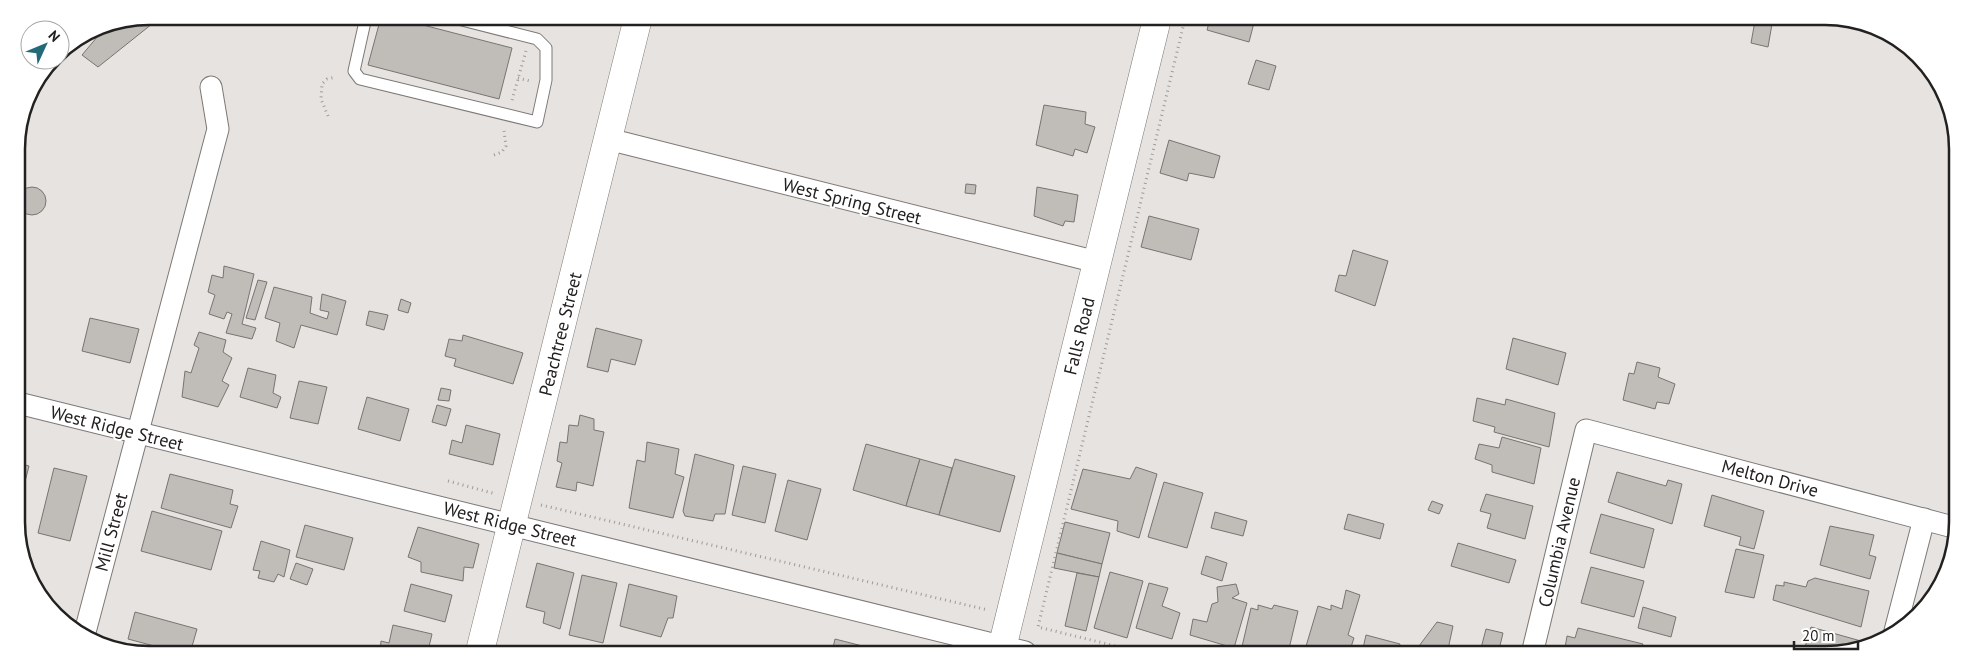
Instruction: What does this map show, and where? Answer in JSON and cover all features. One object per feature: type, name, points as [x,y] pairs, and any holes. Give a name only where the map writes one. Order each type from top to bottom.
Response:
[{"type":"main road","name":"Peachtree Street","points":[[481,646],[636,25]]},
{"type":"main road","name":"Falls Road","points":[[1010,646],[1094,274],[1156,25]]},
{"type":"street","name":"Mill Street","points":[[86,628],[218,128],[211,87]]},
{"type":"street","name":"West Spring Street","points":[[608,139],[1094,274]]},
{"type":"street","name":"West Ridge Street","points":[[25,405],[138,433],[516,512],[991,646]]},
{"type":"street","name":"Melton Drive","points":[[1586,430],[1949,526]]},
{"type":"street","name":"Columbia Avenue","points":[[1534,646],[1586,430]]},
{"type":"street","points":[[1897,622],[1924,519]]},
{"type":"lane","points":[[364,25],[354,71],[360,79],[537,122],[546,80],[546,48],[536,39],[481,25]]},
{"type":"path","points":[[1115,646],[1038,627],[1183,25]]},
{"type":"path","points":[[494,155],[502,152],[506,146],[507,140],[503,133],[527,45]]},
{"type":"path","points":[[328,116],[321,99],[322,84],[327,79],[336,77]]},
{"type":"path","points":[[1094,274],[1119,292]]},
{"type":"path","points":[[448,482],[516,512],[990,611],[992,602]]},
{"type":"building","points":[[151,25],[98,67],[82,55],[98,36],[102,34],[125,27]]},
{"type":"building","points":[[379,25],[423,25],[512,48],[499,99],[368,65]]},
{"type":"building","points":[[1208,25],[1253,25],[1249,42],[1207,30]]},
{"type":"building","points":[[1754,25],[1772,25],[1768,47],[1751,43]]},
{"type":"building","points":[[1256,60],[1276,66],[1269,90],[1248,84]]},
{"type":"building","points":[[1044,105],[1086,112],[1085,124],[1095,127],[1087,153],[1075,149],[1073,156],[1036,145]]},
{"type":"building","points":[[1169,140],[1220,156],[1214,178],[1189,173],[1187,181],[1160,173]]},
{"type":"building","points":[[966,184],[976,185],[975,194],[965,193]]},
{"type":"building","points":[[1037,187],[1078,195],[1074,222],[1065,221],[1063,226],[1034,216]]},
{"type":"building","points":[[37,188],[45,196],[45,206],[42,211],[32,215],[25,213],[25,189]]},
{"type":"building","points":[[1149,216],[1199,229],[1191,260],[1141,247]]},
{"type":"building","points":[[1353,250],[1388,261],[1375,306],[1335,291],[1339,275],[1346,276]]},
{"type":"building","points":[[224,266],[254,274],[242,324],[256,328],[252,339],[226,333],[232,314],[227,312],[224,319],[209,314],[215,295],[208,292],[212,275],[223,278]]},
{"type":"building","points":[[258,280],[267,282],[255,320],[246,318]]},
{"type":"building","points":[[274,287],[312,297],[310,313],[327,319],[329,312],[320,310],[322,294],[346,301],[337,335],[301,325],[294,348],[276,341],[280,323],[265,318]]},
{"type":"building","points":[[401,299],[411,303],[408,313],[398,310]]},
{"type":"building","points":[[369,311],[388,315],[384,330],[366,325]]},
{"type":"building","points":[[90,318],[139,329],[130,363],[82,351]]},
{"type":"building","points":[[596,328],[642,340],[635,365],[611,359],[608,372],[587,367]]},
{"type":"building","points":[[199,332],[226,340],[223,352],[232,358],[222,381],[229,385],[218,407],[182,397],[185,371],[191,373],[199,348],[194,345]]},
{"type":"building","points":[[463,335],[523,353],[513,384],[454,366],[456,359],[445,356],[449,339],[462,341]]},
{"type":"building","points":[[1513,338],[1566,353],[1558,385],[1506,369]]},
{"type":"building","points":[[1637,362],[1660,368],[1658,377],[1675,384],[1669,404],[1657,402],[1655,409],[1623,400],[1629,373],[1634,374]]},
{"type":"building","points":[[248,368],[276,375],[273,393],[281,397],[277,408],[240,397]]},
{"type":"building","points":[[299,381],[327,387],[318,424],[290,418]]},
{"type":"building","points":[[441,388],[451,390],[449,401],[438,400]]},
{"type":"building","points":[[367,397],[409,409],[400,441],[358,429]]},
{"type":"building","points":[[1477,398],[1505,405],[1506,399],[1555,413],[1549,447],[1494,432],[1495,427],[1473,421]]},
{"type":"building","points":[[437,405],[451,409],[446,426],[432,422]]},
{"type":"building","points":[[580,415],[594,419],[594,430],[604,432],[593,486],[577,482],[576,491],[556,487],[562,463],[557,461],[560,442],[567,443],[569,425],[578,426]]},
{"type":"building","points":[[466,425],[500,434],[493,465],[449,454],[452,440],[462,443]]},
{"type":"building","points":[[1502,437],[1541,448],[1534,484],[1492,472],[1492,465],[1475,459],[1479,444],[1499,448]]},
{"type":"building","points":[[647,442],[679,449],[675,474],[684,477],[673,518],[629,508],[637,460],[645,462]]},
{"type":"building","points":[[866,444],[920,459],[906,506],[853,490]]},
{"type":"building","points":[[695,454],[734,465],[725,514],[715,514],[713,521],[685,516],[683,511]]},
{"type":"building","points":[[920,459],[952,468],[939,515],[906,506]]},
{"type":"building","points":[[955,459],[1015,476],[1000,532],[939,515]]},
{"type":"building","points":[[25,465],[29,466],[25,482]]},
{"type":"building","points":[[743,466],[776,474],[765,523],[732,515]]},
{"type":"building","points":[[1136,467],[1157,474],[1139,538],[1117,531],[1118,521],[1071,509],[1083,469],[1130,479]]},
{"type":"building","points":[[54,468],[87,476],[70,541],[38,533]]},
{"type":"building","points":[[1617,472],[1666,486],[1668,480],[1682,484],[1672,524],[1608,502]]},
{"type":"building","points":[[170,474],[233,490],[230,504],[238,506],[231,528],[161,508]]},
{"type":"building","points":[[788,480],[821,489],[807,540],[775,531]]},
{"type":"building","points":[[1164,482],[1203,493],[1187,548],[1148,537]]},
{"type":"building","points":[[1486,494],[1533,506],[1525,539],[1487,528],[1491,514],[1480,511]]},
{"type":"building","points":[[1712,495],[1764,511],[1754,549],[1739,545],[1741,537],[1704,526]]},
{"type":"building","points":[[1432,501],[1443,505],[1439,514],[1428,510]]},
{"type":"building","points":[[152,511],[222,531],[211,570],[141,551]]},
{"type":"building","points":[[1215,512],[1247,521],[1243,536],[1211,528]]},
{"type":"building","points":[[1348,514],[1384,524],[1380,539],[1344,529]]},
{"type":"building","points":[[1601,514],[1654,529],[1644,568],[1590,553]]},
{"type":"building","points":[[1065,522],[1110,533],[1102,564],[1057,553]]},
{"type":"building","points":[[305,525],[353,538],[344,570],[296,557]]},
{"type":"building","points":[[1830,526],[1874,535],[1869,555],[1876,557],[1870,579],[1820,565]]},
{"type":"building","points":[[418,527],[479,544],[473,568],[464,567],[463,581],[421,572],[421,562],[408,557]]},
{"type":"building","points":[[261,541],[290,550],[284,577],[278,574],[274,582],[258,578],[260,571],[253,570]]},
{"type":"building","points":[[1458,543],[1516,560],[1509,583],[1451,566]]},
{"type":"building","points":[[1736,549],[1764,555],[1754,598],[1725,592]]},
{"type":"building","points":[[1057,553],[1102,564],[1099,577],[1054,568]]},
{"type":"building","points":[[1206,556],[1227,563],[1222,581],[1201,574]]},
{"type":"building","points":[[296,563],[313,569],[307,585],[290,579]]},
{"type":"building","points":[[537,563],[574,573],[560,629],[543,623],[545,612],[526,607]]},
{"type":"building","points":[[1591,567],[1644,581],[1634,617],[1581,603]]},
{"type":"building","points":[[1110,572],[1143,581],[1127,638],[1094,628]]},
{"type":"building","points":[[1077,573],[1099,577],[1086,631],[1065,626]]},
{"type":"building","points":[[582,575],[617,583],[603,643],[569,635]]},
{"type":"building","points":[[1815,578],[1869,591],[1861,627],[1773,600],[1776,585],[1784,586],[1784,582],[1806,587],[1808,581]]},
{"type":"building","points":[[1149,583],[1168,588],[1162,606],[1180,613],[1172,639],[1136,628]]},
{"type":"building","points":[[411,584],[452,595],[445,622],[404,611]]},
{"type":"building","points":[[629,584],[677,596],[673,618],[668,618],[661,637],[620,626]]},
{"type":"building","points":[[1236,584],[1239,594],[1232,598],[1247,603],[1235,646],[1227,646],[1190,635],[1193,619],[1207,622],[1212,604],[1218,602],[1217,587]]},
{"type":"building","points":[[1346,590],[1360,595],[1348,635],[1354,638],[1351,646],[1306,646],[1318,606],[1331,610],[1331,605],[1342,609]]},
{"type":"building","points":[[1258,605],[1272,609],[1274,605],[1298,611],[1290,646],[1242,646],[1251,608],[1258,610]]},
{"type":"building","points":[[1643,607],[1676,617],[1671,637],[1638,628]]},
{"type":"building","points":[[135,612],[197,629],[192,646],[154,646],[128,639]]},
{"type":"building","points":[[1437,622],[1453,626],[1449,646],[1419,646]]},
{"type":"building","points":[[393,625],[432,634],[429,646],[380,646],[381,641],[389,643]]},
{"type":"building","points":[[1811,627],[1860,641],[1833,646],[1805,646]]},
{"type":"building","points":[[1578,628],[1643,644],[1642,646],[1565,646],[1567,636],[1575,638]]},
{"type":"building","points":[[1486,629],[1503,633],[1500,646],[1482,646]]},
{"type":"building","points":[[1366,635],[1400,644],[1400,646],[1364,646]]},
{"type":"building","points":[[835,639],[862,646],[833,646]]}]
